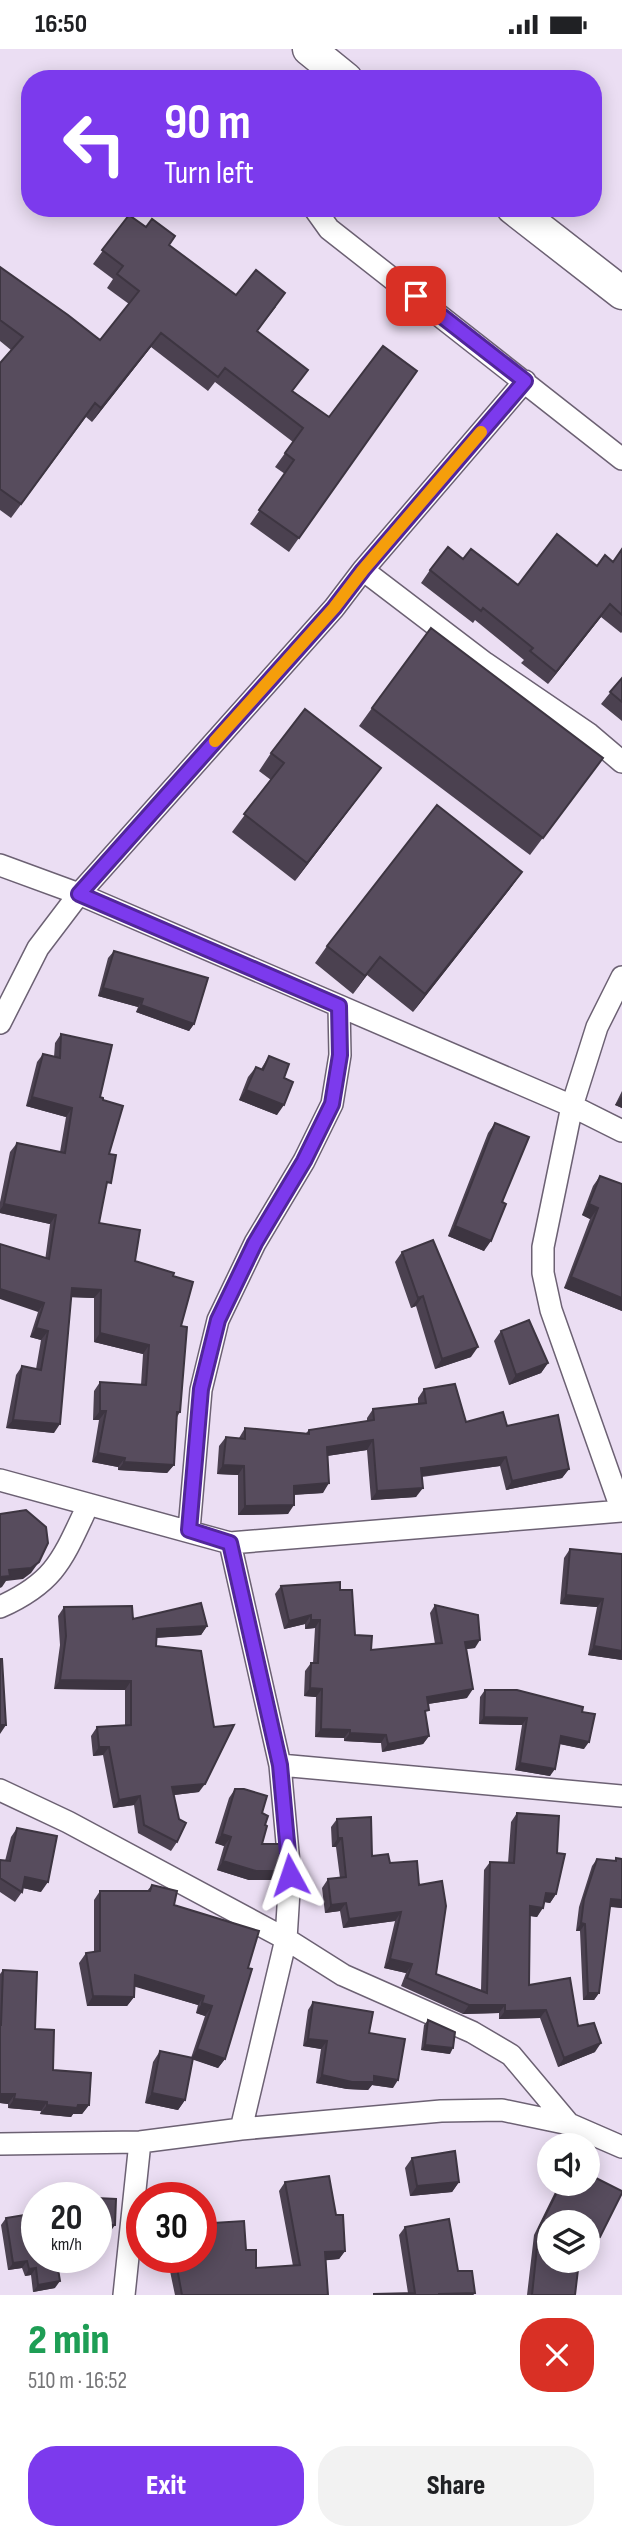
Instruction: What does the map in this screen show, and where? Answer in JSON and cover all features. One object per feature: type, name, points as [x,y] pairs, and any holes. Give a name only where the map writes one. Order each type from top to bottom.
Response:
[{"type":"main road","points":[[525,217],[622,293]]},
{"type":"street","points":[[320,217],[329,229],[622,459]]},
{"type":"street","points":[[0,1023],[38,948],[79,894],[334,608],[363,570],[525,381]]},
{"type":"street","points":[[363,570],[485,663],[589,734],[622,762]]},
{"type":"street","points":[[0,865],[79,894],[572,1106],[622,1131]]},
{"type":"street","points":[[0,1480],[230,1543],[622,1511],[551,1310],[543,1273],[543,1247],[572,1106],[597,1027],[622,977]]},
{"type":"street","points":[[189,1530],[201,1389],[218,1320],[255,1243],[304,1161],[332,1104],[340,1055],[339,1006]]},
{"type":"street","points":[[0,1607],[43,1583],[66,1553],[88,1505]]},
{"type":"street","points":[[230,1543],[280,1765],[290,1875],[286,1939],[241,2129]]},
{"type":"street","points":[[280,1765],[622,1796]]},
{"type":"street","points":[[0,1790],[68,1822],[286,1939],[343,1975],[472,2032],[511,2055],[569,2124]]},
{"type":"street","points":[[0,2144],[140,2142],[241,2129],[441,2111],[502,2110],[569,2124],[622,2147]]},
{"type":"street","points":[[124,2295],[140,2142]]},
{"type":"building","points":[[127,217],[146,227],[152,219],[175,236],[169,245],[236,295],[256,270],[285,293],[257,331],[308,370],[292,391],[329,417],[383,346],[417,371],[299,538],[259,510],[294,460],[285,453],[303,428],[225,368],[218,377],[161,333],[101,408],[95,403],[21,504],[0,489],[0,363],[23,337],[0,320],[0,267],[100,340],[139,291],[117,274],[123,266],[102,250]]},
{"type":"building","points":[[557,534],[597,566],[605,555],[613,562],[622,549],[622,615],[610,604],[556,672],[530,651],[533,648],[430,570],[448,547],[463,559],[471,549],[518,585]]},
{"type":"building","points":[[431,628],[603,758],[543,838],[372,708]]},
{"type":"building","points":[[622,678],[622,702],[610,692]]},
{"type":"building","points":[[305,709],[381,768],[307,863],[244,814],[284,763],[271,753]]},
{"type":"building","points":[[437,805],[522,872],[425,994],[380,957],[365,976],[327,946]]},
{"type":"building","points":[[114,951],[208,978],[194,1024],[141,1005],[143,999],[103,988]]},
{"type":"building","points":[[61,1034],[112,1045],[100,1097],[123,1106],[109,1154],[116,1155],[111,1183],[107,1182],[99,1223],[140,1230],[135,1261],[193,1282],[181,1326],[187,1327],[174,1465],[124,1462],[125,1458],[98,1453],[106,1411],[100,1411],[100,1382],[146,1385],[149,1345],[100,1333],[101,1290],[72,1288],[60,1424],[13,1420],[22,1366],[41,1370],[48,1331],[36,1328],[44,1303],[0,1289],[0,1244],[49,1259],[56,1215],[4,1204],[17,1143],[65,1153],[72,1108],[32,1097],[43,1054],[60,1058]]},
{"type":"building","points":[[269,1056],[289,1064],[284,1078],[293,1082],[284,1105],[246,1090],[256,1067],[263,1070]]},
{"type":"building","points":[[495,1123],[529,1137],[502,1202],[506,1204],[491,1241],[455,1226]]},
{"type":"building","points":[[600,1176],[622,1184],[622,1298],[571,1277],[598,1208],[589,1204]]},
{"type":"building","points":[[433,1240],[478,1347],[442,1359],[423,1296],[418,1298],[402,1252]]},
{"type":"building","points":[[529,1320],[548,1363],[516,1375],[501,1331]]},
{"type":"building","points":[[455,1384],[466,1422],[503,1412],[507,1426],[558,1415],[569,1469],[512,1481],[506,1457],[421,1468],[423,1488],[377,1491],[373,1440],[327,1447],[329,1483],[294,1486],[294,1505],[245,1506],[244,1466],[223,1465],[226,1437],[245,1439],[245,1428],[309,1434],[309,1430],[374,1420],[373,1409],[426,1403],[424,1389]]},
{"type":"building","points":[[26,1510],[46,1527],[48,1543],[39,1562],[31,1568],[9,1570],[10,1576],[0,1577],[0,1514]]},
{"type":"building","points":[[570,1549],[622,1554],[622,1651],[594,1646],[603,1599],[566,1595]]},
{"type":"building","points":[[340,1582],[340,1590],[352,1590],[355,1635],[372,1636],[371,1650],[442,1643],[435,1605],[478,1615],[480,1640],[465,1642],[473,1689],[427,1697],[429,1710],[425,1711],[429,1736],[388,1744],[386,1735],[321,1729],[322,1689],[310,1688],[311,1663],[318,1663],[320,1620],[311,1620],[311,1615],[289,1621],[281,1586]]},
{"type":"building","points":[[201,1603],[207,1626],[157,1629],[156,1646],[201,1651],[214,1727],[234,1725],[205,1784],[172,1787],[179,1819],[186,1823],[177,1842],[144,1825],[140,1796],[119,1800],[109,1747],[99,1747],[97,1727],[131,1725],[131,1681],[60,1680],[66,1636],[64,1607],[132,1606],[133,1619]]},
{"type":"building","points":[[2,1659],[6,1725],[0,1725]]},
{"type":"building","points":[[485,1690],[517,1690],[583,1707],[582,1712],[595,1714],[589,1742],[561,1736],[555,1769],[520,1763],[527,1718],[484,1717]]},
{"type":"building","points":[[235,1789],[267,1796],[262,1813],[268,1816],[262,1844],[281,1844],[283,1871],[256,1871],[223,1861],[231,1837],[222,1834]]},
{"type":"building","points":[[517,1813],[559,1816],[557,1853],[565,1854],[556,1894],[546,1893],[543,1908],[530,1906],[529,1985],[570,1978],[578,2026],[594,2023],[601,2043],[564,2058],[546,2010],[505,2011],[505,2005],[469,2005],[407,1978],[412,1964],[390,1959],[401,1912],[349,1919],[346,1903],[331,1905],[328,1879],[346,1877],[337,1819],[371,1817],[372,1856],[388,1854],[390,1863],[417,1861],[419,1885],[442,1881],[446,1906],[436,1974],[487,1993],[490,1862],[514,1863]]},
{"type":"building","points":[[17,1828],[57,1836],[48,1882],[25,1877],[22,1892],[0,1878],[0,1860],[10,1861]]},
{"type":"building","points":[[616,1858],[622,1859],[622,1900],[611,1899],[599,1993],[588,1993],[585,1924],[581,1923],[584,1899],[597,1859],[616,1861]]},
{"type":"building","points":[[152,1885],[177,1891],[174,1905],[259,1931],[248,1968],[252,1969],[225,2059],[197,2049],[212,2006],[202,2003],[204,1996],[135,1975],[134,1997],[93,1996],[86,1953],[100,1951],[100,1891],[150,1891]]},
{"type":"building","points":[[3,1970],[37,1972],[35,2029],[54,2030],[53,2070],[91,2073],[89,2105],[78,2105],[77,2108],[47,2105],[47,2102],[14,2099],[15,2094],[0,2094]]},
{"type":"building","points":[[313,2002],[373,2012],[369,2033],[405,2039],[398,2080],[374,2076],[374,2082],[352,2082],[322,2075],[327,2041],[308,2039]]},
{"type":"building","points":[[428,2020],[455,2032],[453,2048],[425,2045]]},
{"type":"building","points":[[160,2051],[193,2058],[185,2100],[152,2093]]},
{"type":"building","points":[[455,2151],[459,2182],[417,2186],[412,2158]]},
{"type":"building","points":[[329,2176],[336,2215],[343,2215],[345,2251],[325,2252],[328,2295],[182,2295],[178,2273],[217,2273],[217,2223],[244,2221],[246,2250],[256,2250],[256,2268],[300,2265],[285,2182]]},
{"type":"building","points":[[600,2180],[622,2191],[600,2237],[600,2210],[548,2210],[555,2196],[600,2196]]},
{"type":"building","points":[[112,2199],[116,2199],[115,2225],[112,2225]]},
{"type":"building","points":[[21,2216],[21,2262],[13,2263],[6,2218]]},
{"type":"building","points":[[449,2219],[458,2271],[472,2271],[475,2293],[374,2295],[415,2293],[405,2227]]},
{"type":"building","points":[[537,2247],[537,2273],[578,2273],[575,2295],[532,2295]]},
{"type":"building","points":[[37,2273],[59,2273],[60,2281],[38,2285]]},
{"type":"slow traffic","points":[[215,741],[334,608],[363,570],[481,432]]},
{"type":"route","points":[[290,1875],[280,1765],[230,1543],[189,1530],[201,1389],[218,1320],[255,1243],[304,1161],[332,1104],[340,1055],[339,1006],[79,894],[334,608],[363,570],[525,381],[416,296]]}]
